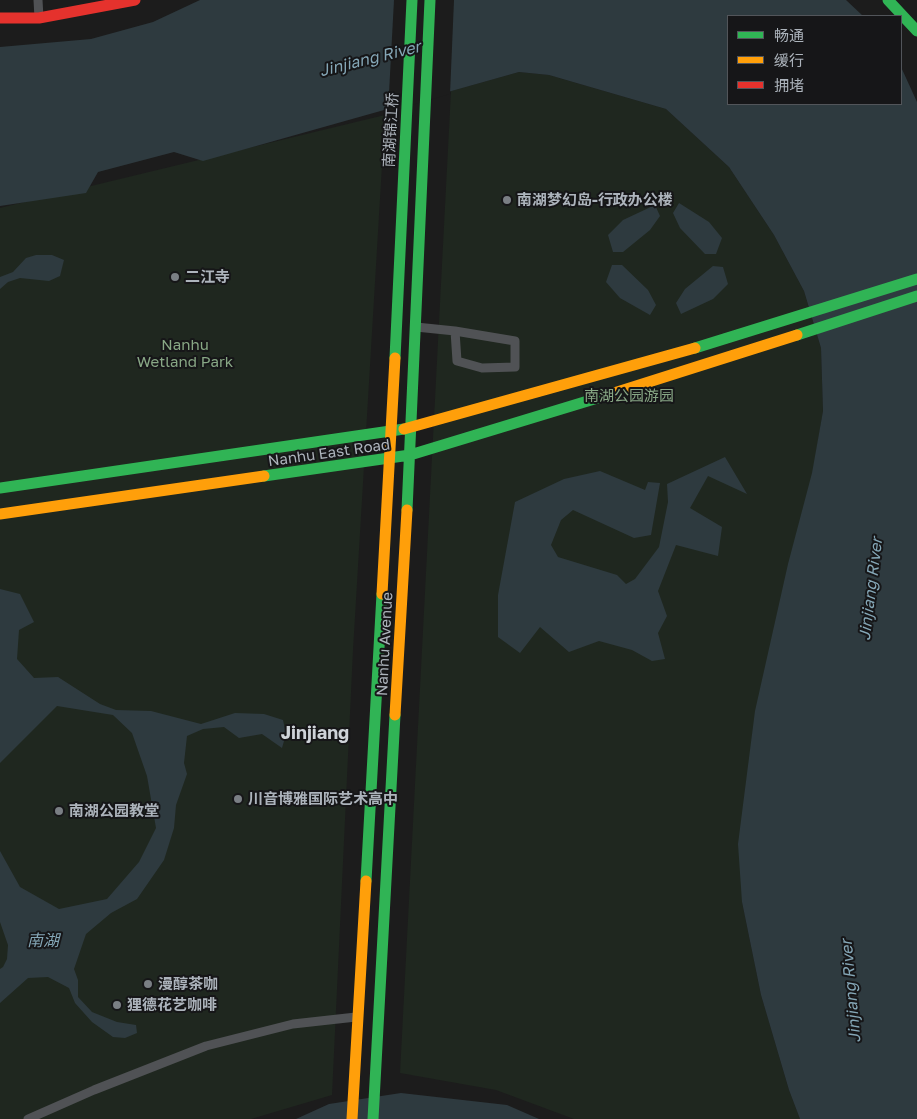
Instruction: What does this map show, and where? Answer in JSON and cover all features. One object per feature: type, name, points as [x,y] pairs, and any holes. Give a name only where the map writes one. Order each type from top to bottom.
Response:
[{"type":"main road","points":[[0,18],[39,18],[135,0]]},
{"type":"main road","name":"南湖锦江桥","points":[[399,262],[412,0]]},
{"type":"main road","name":"Nanhu Avenue","points":[[373,1119],[412,428],[430,0]]},
{"type":"main road","points":[[888,0],[917,31]]},
{"type":"main road","name":"Nanhu Avenue","points":[[352,1119],[356,1017],[391,432],[399,262]]},
{"type":"main road","name":"Nanhu East Road","points":[[0,488],[412,428],[646,363],[917,279]]},
{"type":"main road","name":"Nanhu East Road","points":[[0,514],[389,460],[654,381],[917,296]]},
{"type":"street","points":[[38,0],[39,18]]},
{"type":"street","points":[[416,327],[455,330],[515,341],[515,366],[482,368],[457,361],[455,330]]},
{"type":"street","points":[[28,1119],[94,1090],[206,1046],[293,1024],[356,1017]]},
{"type":"green space","name":"南湖公园游园","points":[[519,72],[549,75],[666,109],[729,167],[774,235],[804,291],[821,348],[823,411],[742,902],[761,995],[789,1090],[800,1119],[574,1119],[496,1090],[400,1073],[451,91]]},
{"type":"green space","name":"Nanhu Wetland Park","points":[[385,115],[353,650],[332,1095],[251,1119],[0,1119],[0,208]]},
{"type":"water","name":"Jinjiang River","points":[[200,0],[846,0],[862,15],[727,15],[727,105],[902,105],[902,69],[917,102],[917,1119],[800,1119],[789,1090],[761,995],[742,902],[738,844],[755,711],[788,564],[812,473],[823,411],[821,348],[804,291],[774,235],[729,167],[666,109],[549,75],[519,72],[203,161],[174,152],[98,172],[86,193],[0,206],[0,47],[91,39],[153,22]]},
{"type":"water","points":[[679,203],[709,222],[722,238],[716,254],[705,254],[680,228],[673,213]]},
{"type":"water","points":[[655,205],[660,216],[650,230],[623,252],[613,252],[608,235],[623,220]]},
{"type":"water","points":[[36,255],[52,255],[64,260],[60,276],[49,281],[20,278],[8,282],[0,289],[0,277],[13,272],[26,258]]},
{"type":"water","points":[[612,265],[622,265],[648,290],[656,305],[650,315],[620,298],[606,282]]},
{"type":"water","points":[[713,266],[723,267],[728,284],[713,299],[681,314],[676,303],[685,289]]},
{"type":"water","points":[[725,457],[747,494],[708,476],[690,508],[722,527],[718,556],[676,545],[658,591],[667,616],[658,633],[665,659],[652,661],[632,650],[599,641],[569,652],[540,627],[520,653],[498,637],[498,595],[515,502],[564,479],[600,471],[645,490],[648,482],[660,483],[651,535],[634,538],[573,510],[561,520],[551,545],[558,557],[617,575],[626,584],[635,579],[659,547],[668,502],[667,484]]},
{"type":"water","name":"南湖","points":[[0,589],[20,594],[34,622],[19,630],[17,659],[34,678],[58,677],[100,704],[116,710],[151,711],[201,724],[235,713],[264,714],[283,720],[286,734],[282,748],[262,734],[239,738],[224,727],[203,729],[187,736],[184,763],[187,774],[176,805],[174,828],[164,860],[137,899],[111,913],[86,934],[74,969],[78,980],[78,997],[92,1012],[117,1022],[136,1025],[137,1033],[125,1038],[113,1037],[92,1022],[75,1003],[69,988],[48,977],[28,978],[0,1003],[0,969],[7,959],[8,945],[0,922],[0,851],[20,887],[59,909],[107,899],[139,862],[156,828],[147,776],[132,733],[113,715],[57,706],[0,763]]},
{"type":"water","points":[[401,1093],[507,1105],[539,1119],[296,1119],[329,1104]]},
{"type":"pier","points":[[394,0],[454,0],[450,94],[388,112]]},
{"type":"traffic: fast","points":[[395,358],[412,0]]},
{"type":"traffic: fast","points":[[407,510],[430,0]]},
{"type":"traffic: fast","points":[[888,0],[917,31]]},
{"type":"traffic: fast","points":[[695,348],[917,279]]},
{"type":"traffic: fast","points":[[797,335],[917,296]]},
{"type":"traffic: fast","points":[[264,476],[410,455],[614,393]]},
{"type":"traffic: fast","points":[[0,488],[404,429]]},
{"type":"traffic: fast","points":[[366,881],[382,594]]},
{"type":"traffic: fast","points":[[373,1119],[395,715]]},
{"type":"traffic: slow","points":[[614,393],[797,335]]},
{"type":"traffic: slow","points":[[404,429],[695,348]]},
{"type":"traffic: slow","points":[[382,594],[395,358]]},
{"type":"traffic: slow","points":[[0,514],[264,476]]},
{"type":"traffic: slow","points":[[395,715],[407,510]]},
{"type":"traffic: slow","points":[[352,1119],[366,881]]},
{"type":"traffic: jam","points":[[0,18],[39,18],[135,0]]},
{"type":"place","name":"南湖梦幻岛-行政办公楼","points":[[507,200]]},
{"type":"place","name":"二江寺","points":[[175,277]]},
{"type":"place","name":"川音博雅国际艺术高中","points":[[238,799]]},
{"type":"place","name":"南湖公园教堂","points":[[59,811]]},
{"type":"place","name":"漫醇茶咖","points":[[148,984]]},
{"type":"place","name":"狸德花艺咖啡","points":[[117,1005]]},
{"type":"district","name":"Jinjiang","points":[[315,733]]}]
